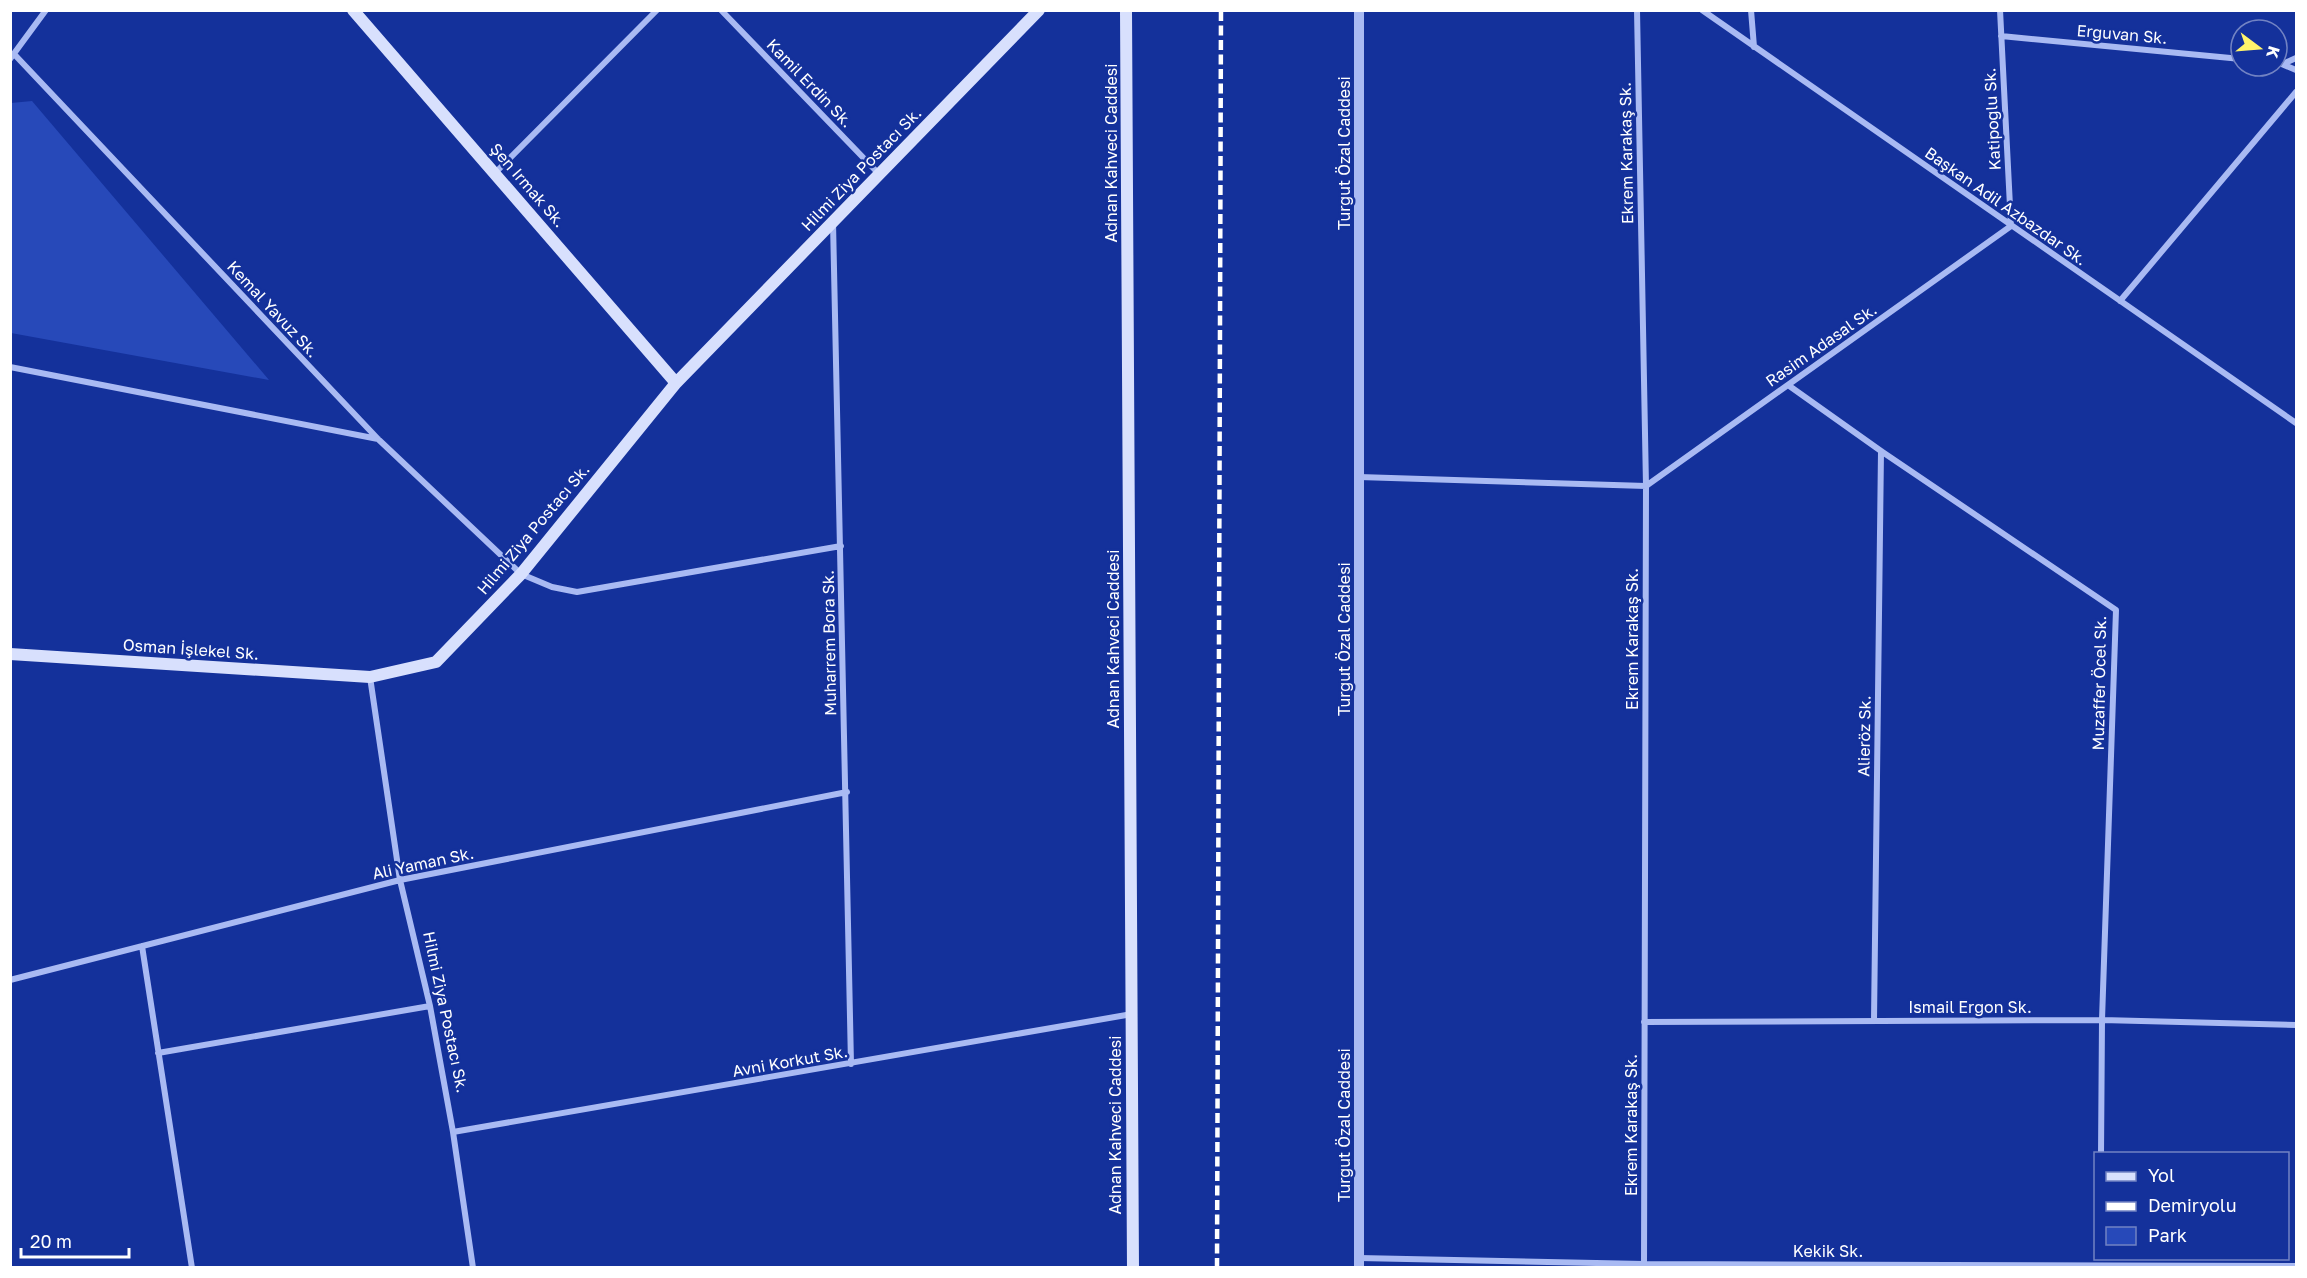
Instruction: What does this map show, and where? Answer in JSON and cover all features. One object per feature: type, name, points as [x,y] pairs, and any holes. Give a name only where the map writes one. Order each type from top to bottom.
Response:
[{"type":"main road","name":"Hilmi Ziya Postacı Sk.","points":[[370,677],[436,662],[521,574],[676,383],[1039,10]]},
{"type":"main road","name":"Adnan Kahveci Caddesi","points":[[1126,10],[1132,1014],[1130,1267]]},
{"type":"main road","name":"Şen Irmak Sk.","points":[[361,13],[676,383]]},
{"type":"main road","name":"Osman İşlekel Sk.","points":[[10,654],[370,677]]},
{"type":"street","points":[[12,56],[46,10]]},
{"type":"street","points":[[496,172],[657,10]]},
{"type":"street","name":"Kamil Erdin Sk.","points":[[722,10],[879,174]]},
{"type":"street","name":"Turgut Özal Caddesi","points":[[1359,10],[1359,1263]]},
{"type":"street","name":"Ekrem Karakaş Sk.","points":[[1637,10],[1646,486],[1644,1266]]},
{"type":"street","name":"Başkan Adil Azbazdar Sk.","points":[[1702,10],[2296,423]]},
{"type":"street","points":[[1752,10],[1754,47]]},
{"type":"street","name":"Katipoğlu Sk.","points":[[2000,10],[2011,226]]},
{"type":"street","name":"Erguvan Sk.","points":[[2001,36],[2229,58]]},
{"type":"street","name":"Kemal Yavuz Sk.","points":[[12,56],[378,439],[521,574]]},
{"type":"street","points":[[2120,301],[2296,92]]},
{"type":"street","name":"Muharrem Bora Sk.","points":[[833,222],[847,792],[851,1064]]},
{"type":"street","name":"Rasim Adasal Sk.","points":[[1646,486],[2011,226]]},
{"type":"street","points":[[10,367],[378,439]]},
{"type":"street","name":"Muzaffer Öcel Sk.","points":[[1788,385],[1881,451],[2116,610],[2102,1020],[2101,1152]]},
{"type":"street","name":"Alieröz Sk.","points":[[1874,1021],[1881,451]]},
{"type":"street","points":[[1359,477],[1646,486]]},
{"type":"street","points":[[521,574],[552,587],[577,592],[841,546]]},
{"type":"street","name":"Hilmi Ziya Postacı Sk.","points":[[370,677],[400,880],[430,1006],[453,1132],[473,1268]]},
{"type":"street","name":"Ali Yaman Sk.","points":[[10,980],[400,880],[847,792]]},
{"type":"street","points":[[142,946],[192,1268]]},
{"type":"street","points":[[158,1053],[430,1006]]},
{"type":"street","name":"Avni Korkut Sk.","points":[[453,1132],[1132,1014]]},
{"type":"street","name":"Ismail Ergon Sk.","points":[[1644,1022],[2102,1020],[2296,1025]]},
{"type":"street","name":"Kekik Sk.","points":[[1359,1263],[1644,1266],[2296,1266]]},
{"type":"green space","points":[[32,101],[269,380],[11,333],[11,103]]},
{"type":"railway","points":[[1217,1268],[1221,10]]}]
